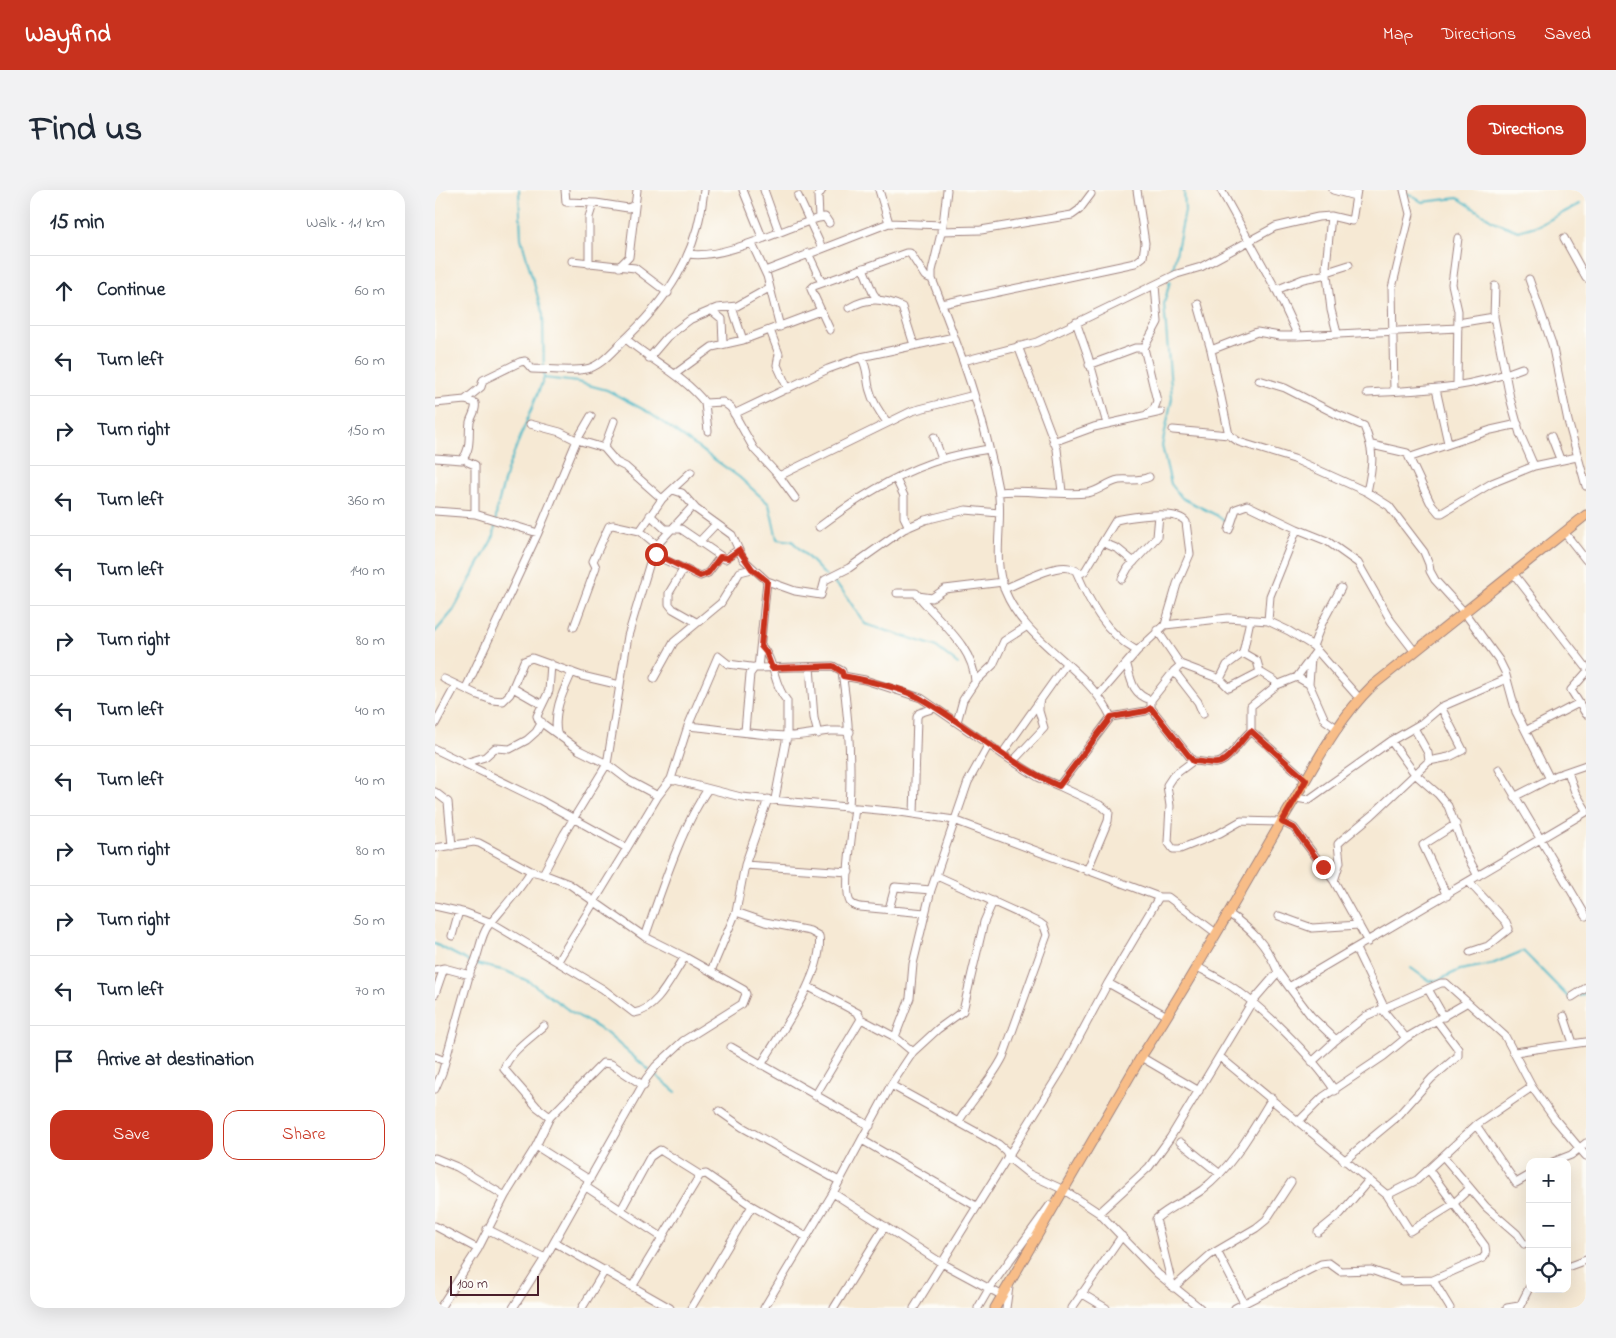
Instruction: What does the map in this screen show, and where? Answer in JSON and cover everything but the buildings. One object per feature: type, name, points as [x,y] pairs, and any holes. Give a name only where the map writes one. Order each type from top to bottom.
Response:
[{"type":"main road","points":[[995,1308],[1009,1287],[1062,1189],[1167,1016],[1306,780],[1359,698],[1586,515]]},
{"type":"street","points":[[565,190],[566,202],[628,208],[635,205]]},
{"type":"street","points":[[637,190],[629,258],[635,268],[668,293]]},
{"type":"street","points":[[465,400],[481,387],[483,380],[520,362],[525,361],[533,370],[586,369],[603,360],[626,339],[668,293],[689,254],[701,215],[704,190]]},
{"type":"street","points":[[743,190],[762,238]]},
{"type":"street","points":[[765,190],[779,232]]},
{"type":"street","points":[[819,218],[818,196],[821,190]]},
{"type":"street","points":[[879,190],[889,223]]},
{"type":"street","points":[[947,190],[942,228],[932,271],[933,279],[974,395],[999,492],[997,553],[1003,585],[1026,627],[1099,696],[1111,717]]},
{"type":"street","points":[[942,304],[1135,263],[1143,257],[1145,243],[1137,190]]},
{"type":"street","points":[[1221,190],[1276,290],[1298,336]]},
{"type":"street","points":[[963,360],[1037,342],[1155,285],[1201,267],[1275,226],[1331,216],[1353,220],[1356,193],[1333,190]]},
{"type":"street","points":[[1394,391],[1392,288],[1410,214],[1404,190]]},
{"type":"street","points":[[765,271],[889,223],[981,230],[1072,215],[1079,210],[1091,194]]},
{"type":"street","points":[[798,196],[822,248]]},
{"type":"street","points":[[589,264],[589,217],[593,204]]},
{"type":"street","points":[[1331,216],[1327,249],[1327,273],[1331,310],[1337,333]]},
{"type":"street","points":[[689,254],[706,254],[752,244],[762,238],[819,218],[825,217],[829,223]]},
{"type":"street","points":[[1457,385],[1458,325],[1453,284],[1458,238]]},
{"type":"street","points":[[1564,238],[1586,278]]},
{"type":"street","points":[[752,244],[765,271],[780,327]]},
{"type":"street","points":[[808,253],[822,283]]},
{"type":"street","points":[[830,330],[811,289],[814,286],[910,253],[925,276],[933,279]]},
{"type":"street","points":[[619,268],[629,258]]},
{"type":"street","points":[[571,261],[619,268],[635,268]]},
{"type":"street","points":[[1276,290],[1349,265]]},
{"type":"street","points":[[863,268],[873,293],[878,300]]},
{"type":"street","points":[[1529,279],[1552,344],[1577,457],[1586,486]]},
{"type":"street","points":[[1147,415],[1154,409],[1157,401],[1144,348],[1158,322],[1155,285]]},
{"type":"street","points":[[1495,286],[1494,317],[1498,344],[1507,374],[1510,398],[1534,466]]},
{"type":"street","points":[[649,358],[667,336],[691,319],[711,310],[732,307],[754,298],[769,288]]},
{"type":"street","points":[[849,308],[866,300],[884,300],[902,307],[914,345]]},
{"type":"street","points":[[1198,304],[1211,350],[1229,435]]},
{"type":"street","points":[[732,307],[743,340]]},
{"type":"street","points":[[711,310],[722,319],[723,343]]},
{"type":"street","points":[[675,374],[712,347],[743,340],[820,311]]},
{"type":"street","points":[[1211,350],[1257,332],[1280,336],[1298,336],[1393,331],[1458,325],[1494,317]]},
{"type":"street","points":[[1076,322],[1107,424]]},
{"type":"street","points":[[770,330],[779,354],[777,364],[788,389]]},
{"type":"street","points":[[734,414],[828,369],[861,358],[954,337]]},
{"type":"street","points":[[626,339],[649,358],[675,374],[698,394],[708,406],[708,431]]},
{"type":"street","points":[[1018,346],[1053,442],[1059,462],[1062,492]]},
{"type":"street","points":[[1089,365],[1135,348],[1144,348]]},
{"type":"street","points":[[861,358],[868,369],[869,390],[874,404],[887,422]]},
{"type":"street","points":[[1367,393],[1436,389],[1482,382],[1522,368]]},
{"type":"street","points":[[1259,380],[1285,388],[1338,416],[1364,426],[1372,445],[1373,464],[1367,492]]},
{"type":"street","points":[[1436,389],[1448,443]]},
{"type":"street","points":[[779,476],[911,410],[974,395]]},
{"type":"street","points":[[435,403],[465,400],[475,403],[477,407],[470,424],[470,441],[467,455],[462,460],[435,458]]},
{"type":"street","points":[[708,406],[723,402],[734,414],[754,448],[779,476],[795,498]]},
{"type":"street","points":[[1053,442],[1107,424],[1161,412]]},
{"type":"street","points":[[466,688],[538,534],[577,440],[591,416]]},
{"type":"street","points":[[605,448],[614,421]]},
{"type":"street","points":[[530,424],[560,432],[577,440],[605,448],[617,462],[626,467],[662,499]]},
{"type":"street","points":[[1411,457],[1448,443],[1518,424]]},
{"type":"street","points":[[1173,430],[1229,435],[1239,442],[1294,460],[1367,492],[1389,506],[1424,552],[1429,564],[1429,571],[1435,580],[1464,612],[1499,660],[1507,679],[1516,712],[1527,730],[1550,779]]},
{"type":"street","points":[[1551,436],[1560,459]]},
{"type":"street","points":[[934,437],[942,459]]},
{"type":"street","points":[[1372,445],[1402,450],[1411,457],[1430,502],[1439,513],[1448,511],[1492,483],[1534,466],[1560,459],[1577,457]]},
{"type":"street","points":[[819,527],[855,500],[896,479],[942,459],[988,449]]},
{"type":"street","points":[[468,462],[475,465],[475,514]]},
{"type":"street","points":[[639,531],[662,499],[691,472]]},
{"type":"street","points":[[999,492],[1017,490],[1088,493],[1102,488],[1110,482],[1143,480],[1149,477]]},
{"type":"street","points":[[896,479],[903,496],[904,517],[909,527]]},
{"type":"street","points":[[673,490],[682,493],[693,506],[732,535],[739,550],[752,569],[767,581],[795,591],[821,595],[825,580],[849,568],[883,542],[909,527],[925,520],[966,510],[999,513]]},
{"type":"street","points":[[1229,530],[1236,508],[1247,505],[1327,541],[1358,563],[1391,621],[1415,652]]},
{"type":"street","points":[[543,874],[607,764],[628,636],[639,593],[657,545],[693,506]]},
{"type":"street","points":[[435,511],[475,514],[538,534]]},
{"type":"street","points":[[918,596],[932,598],[945,589],[1003,585],[1068,568],[1081,573],[1089,567],[1116,520],[1145,515],[1159,515],[1183,518],[1191,554],[1177,584],[1165,625]]},
{"type":"street","points":[[1123,579],[1134,562],[1157,537],[1159,515]]},
{"type":"street","points":[[650,516],[665,530],[681,529],[720,557],[728,558],[739,550]]},
{"type":"street","points":[[574,627],[596,567],[593,561],[607,529],[613,524],[639,531],[657,545]]},
{"type":"street","points":[[699,542],[716,524]]},
{"type":"street","points":[[1268,621],[1270,596],[1297,529]]},
{"type":"street","points":[[1564,532],[1586,560]]},
{"type":"street","points":[[1104,543],[1118,549],[1134,562]]},
{"type":"street","points":[[654,554],[700,576],[704,575],[720,557]]},
{"type":"street","points":[[684,568],[669,593],[669,604],[673,609],[696,622]]},
{"type":"street","points":[[654,678],[674,642],[721,603],[740,572],[752,569]]},
{"type":"street","points":[[1076,571],[1102,622],[1127,646],[1137,651]]},
{"type":"street","points":[[1513,573],[1586,668]]},
{"type":"street","points":[[745,731],[749,674],[757,668],[767,581]]},
{"type":"street","points":[[1306,780],[1251,731],[1251,706],[1277,685],[1297,677],[1311,657],[1322,623],[1341,588]]},
{"type":"street","points":[[897,592],[912,592],[918,596],[969,656],[975,668],[975,682]]},
{"type":"street","points":[[1099,696],[1137,651],[1157,630],[1165,625],[1228,618],[1268,621],[1315,648],[1359,698]]},
{"type":"street","points":[[1219,679],[1227,665],[1243,653],[1250,620]]},
{"type":"street","points":[[957,722],[963,700],[975,682],[993,665],[1004,642],[1026,627]]},
{"type":"street","points":[[1157,630],[1181,665],[1219,679],[1229,688],[1260,672]]},
{"type":"street","points":[[711,971],[736,912],[745,865],[771,799],[787,736],[787,700],[781,695],[766,652],[761,646]]},
{"type":"street","points":[[1243,653],[1257,661],[1260,672],[1275,681],[1277,685]]},
{"type":"street","points":[[558,961],[658,796],[671,779],[688,726],[718,656],[728,664],[757,668],[833,666],[842,672],[852,762],[849,897],[854,906],[925,913]]},
{"type":"street","points":[[1311,657],[1309,684],[1325,720],[1338,729]]},
{"type":"street","points":[[444,678],[493,700],[503,700],[507,699],[513,688],[524,661],[532,658],[572,672],[619,685]]},
{"type":"street","points":[[551,664],[549,691],[541,704],[537,716],[542,722],[579,750],[607,764],[628,780],[658,796]]},
{"type":"street","points":[[1003,754],[1066,664]]},
{"type":"street","points":[[1127,665],[1131,684],[1151,704],[1193,761]]},
{"type":"street","points":[[1059,786],[1111,717],[1146,711],[1174,670],[1181,665]]},
{"type":"street","points":[[810,667],[814,718],[819,734]]},
{"type":"street","points":[[1174,670],[1198,702],[1203,714]]},
{"type":"street","points":[[557,734],[555,726],[558,707],[572,672]]},
{"type":"street","points":[[1586,673],[1571,690],[1586,714]]},
{"type":"street","points":[[843,676],[865,680],[921,698],[1038,777],[1102,806],[1109,812],[1108,821],[1087,871]]},
{"type":"street","points":[[1297,677],[1309,684]]},
{"type":"street","points":[[1296,798],[1307,800],[1341,778],[1391,741],[1414,728],[1441,707],[1507,679]]},
{"type":"street","points":[[435,724],[456,685]]},
{"type":"street","points":[[513,688],[541,704]]},
{"type":"street","points":[[1011,760],[1015,759],[1044,728],[1039,711],[1039,703]]},
{"type":"street","points":[[1527,730],[1579,703]]},
{"type":"street","points":[[1334,881],[1340,862],[1338,844],[1429,761],[1449,757],[1463,750],[1441,707]]},
{"type":"street","points":[[914,814],[917,717],[919,713],[935,708]]},
{"type":"street","points":[[465,763],[485,757],[495,748],[516,747],[536,732],[542,722]]},
{"type":"street","points":[[688,726],[787,736],[819,734],[836,730],[850,732]]},
{"type":"street","points":[[1414,728],[1428,753],[1429,761]]},
{"type":"street","points":[[1251,731],[1242,738],[1225,760],[1217,763],[1193,761],[1173,776],[1167,785],[1170,806],[1169,842],[1173,849],[1180,849],[1241,821],[1282,822],[1294,828],[1334,881],[1368,942]]},
{"type":"street","points":[[1391,741],[1415,774],[1443,800],[1478,876]]},
{"type":"street","points":[[895,1037],[910,998],[913,964],[931,890],[968,782],[989,744]]},
{"type":"street","points":[[435,748],[627,848]]},
{"type":"street","points":[[1514,797],[1550,779],[1586,765]]},
{"type":"street","points":[[1499,769],[1586,916]]},
{"type":"street","points":[[1289,987],[1447,896],[1586,811],[1575,792],[1568,772]]},
{"type":"street","points":[[671,779],[741,797],[914,814],[954,820],[1087,871],[1159,896],[1168,897],[1216,933]]},
{"type":"street","points":[[645,937],[663,886],[699,803],[708,789]]},
{"type":"street","points":[[435,792],[448,802],[452,846]]},
{"type":"street","points":[[1447,896],[1423,845],[1455,824]]},
{"type":"street","points":[[435,848],[474,842],[479,843],[531,871],[569,884],[596,901],[645,937],[744,990],[744,1000],[739,1006],[692,1035],[656,1066],[545,1258],[513,1308]]},
{"type":"street","points":[[745,865],[849,872]]},
{"type":"street","points":[[435,1089],[443,1073],[482,939],[489,925],[517,893],[531,871]]},
{"type":"street","points":[[937,876],[1044,926],[1047,935],[1003,1057],[994,1074],[971,1101],[959,1121]]},
{"type":"street","points":[[1469,882],[1506,922],[1509,929],[1488,946],[1470,952]]},
{"type":"street","points":[[889,909],[895,887],[931,890]]},
{"type":"street","points":[[914,1308],[940,1262],[1009,1158],[1061,1071],[1159,896]]},
{"type":"street","points":[[764,1308],[805,1236],[833,1193],[891,1085],[913,1052],[938,1029],[963,1011],[984,922],[993,901]]},
{"type":"street","points":[[435,906],[459,911],[492,923],[603,989],[634,1013],[644,1012],[656,1001],[685,957]]},
{"type":"street","points":[[452,936],[459,911]]},
{"type":"street","points":[[736,912],[765,922],[810,931],[819,936],[819,952],[809,987],[761,1065]]},
{"type":"street","points":[[1228,913],[1259,938],[1271,956],[1277,972],[1311,1016],[1336,1040]]},
{"type":"street","points":[[1279,916],[1312,928],[1359,925]]},
{"type":"street","points":[[1356,949],[1384,1009],[1406,1038]]},
{"type":"street","points":[[1196,966],[1227,983],[1252,1002],[1312,1062],[1335,1090]]},
{"type":"street","points":[[435,970],[444,968],[471,972]]},
{"type":"street","points":[[435,994],[444,968]]},
{"type":"street","points":[[1099,1214],[1149,1167],[1199,1091],[1252,1002],[1277,972]]},
{"type":"street","points":[[1109,983],[1167,1016]]},
{"type":"street","points":[[1312,1062],[1366,1016],[1446,983],[1466,1003],[1505,1036],[1532,1087],[1553,1118],[1583,1146],[1586,1156]]},
{"type":"street","points":[[809,987],[858,1013],[861,1019],[895,1037],[913,1052]]},
{"type":"street","points":[[1572,997],[1586,988]]},
{"type":"street","points":[[1428,989],[1444,1017]]},
{"type":"street","points":[[1298,1122],[1310,1108],[1406,1038],[1466,1003]]},
{"type":"street","points":[[1564,1016],[1573,1044]]},
{"type":"street","points":[[815,1096],[861,1019]]},
{"type":"street","points":[[1344,1161],[1398,1116],[1432,1078],[1458,1056],[1458,1049],[1437,1021]]},
{"type":"street","points":[[544,1026],[516,1051],[506,1062],[504,1069],[537,1107],[550,1117]]},
{"type":"street","points":[[1515,1052],[1586,1042]]},
{"type":"street","points":[[731,1047],[870,1126]]},
{"type":"street","points":[[435,1057],[445,1061]]},
{"type":"street","points":[[1141,1057],[1199,1091]]},
{"type":"street","points":[[1220,1057],[1272,1098],[1344,1161],[1387,1195],[1410,1230],[1452,1204],[1471,1188]]},
{"type":"street","points":[[440,1308],[478,1249],[505,1196],[536,1146],[550,1117],[603,1063],[611,1064],[645,1083]]},
{"type":"street","points":[[891,1085],[998,1144],[1006,1151],[1009,1158],[1029,1174],[1062,1189],[1099,1214],[1173,1288],[1200,1308]]},
{"type":"street","points":[[1387,1195],[1417,1180],[1455,1142],[1476,1125],[1532,1087]]},
{"type":"street","points":[[1173,1288],[1156,1219],[1201,1191],[1220,1174],[1242,1147],[1272,1098]]},
{"type":"street","points":[[719,1111],[742,1127],[839,1181]]},
{"type":"street","points":[[1476,1125],[1516,1183],[1526,1177]]},
{"type":"street","points":[[862,1140],[976,1206]]},
{"type":"street","points":[[1180,1142],[1220,1174]]},
{"type":"street","points":[[536,1146],[588,1183],[621,1210],[663,1238]]},
{"type":"street","points":[[1563,1158],[1583,1146]]},
{"type":"street","points":[[621,1210],[650,1157],[656,1152],[664,1152],[700,1175],[706,1174],[752,1206],[805,1236]]},
{"type":"street","points":[[1443,1156],[1486,1207],[1517,1234],[1524,1244]]},
{"type":"street","points":[[435,1158],[445,1164],[457,1167],[505,1196]]},
{"type":"street","points":[[1235,1308],[1321,1264],[1329,1263],[1340,1271],[1371,1270],[1402,1281],[1433,1280],[1483,1258],[1486,1254],[1485,1246],[1479,1236],[1452,1204],[1429,1170]]},
{"type":"street","points":[[632,1287],[700,1175]]},
{"type":"street","points":[[1318,1232],[1340,1214],[1369,1180]]},
{"type":"street","points":[[1173,1288],[1217,1251],[1266,1220],[1291,1182]]},
{"type":"street","points":[[978,1308],[989,1289],[1062,1189]]},
{"type":"street","points":[[833,1193],[940,1262],[1003,1296]]},
{"type":"street","points":[[691,1308],[752,1206]]},
{"type":"street","points":[[435,1226],[478,1249]]},
{"type":"street","points":[[834,1308],[885,1226]]},
{"type":"street","points":[[487,1229],[545,1258]]},
{"type":"street","points":[[1073,1308],[1081,1293],[1122,1236]]},
{"type":"street","points":[[554,1242],[670,1308]]},
{"type":"street","points":[[1217,1251],[1244,1303]]},
{"type":"street","points":[[1571,1265],[1586,1260]]},
{"type":"street","points":[[582,1308],[605,1270]]},
{"type":"street","points":[[1433,1280],[1449,1308]]},
{"type":"street","points":[[1006,1308],[1009,1287]]},
{"type":"street","points":[[1081,1293],[1105,1308]]},
{"type":"street","points":[[1507,1308],[1519,1307],[1526,1293]]},
{"type":"waterway","points":[[435,632],[453,611],[494,536],[497,508],[507,470],[544,378],[543,315],[521,238],[519,190]]},
{"type":"waterway","points":[[1172,274],[1185,211],[1184,190]]},
{"type":"waterway","points":[[1407,193],[1422,202],[1458,198],[1493,221],[1518,231],[1539,225],[1580,204]]},
{"type":"waterway","points":[[1170,281],[1164,304],[1172,398],[1162,446],[1171,484],[1182,498],[1216,515],[1227,523]]},
{"type":"waterway","points":[[544,378],[577,382],[607,390],[648,412],[739,477],[769,504],[777,539],[792,541],[826,576]]},
{"type":"waterway","points":[[830,579],[842,590],[865,624],[935,646],[958,664]]},
{"type":"waterway","points":[[435,944],[472,963]]},
{"type":"waterway","points":[[1411,968],[1429,981],[1438,980],[1460,970],[1492,964],[1523,951],[1570,999]]},
{"type":"waterway","points":[[476,964],[506,971],[530,982],[570,1011],[605,1032],[649,1070]]},
{"type":"waterway","points":[[1579,996],[1586,993]]},
{"type":"waterway","points":[[653,1073],[676,1092]]},
{"type":"route","points":[[656,554],[700,576],[708,573],[720,557],[728,558],[739,550],[743,559],[752,569],[767,581],[761,646],[766,652],[772,668],[833,666],[842,672],[843,676],[865,680],[921,698],[1011,760],[1038,777],[1059,786],[1111,717],[1146,711],[1151,708],[1173,734],[1179,746],[1193,761],[1217,763],[1225,760],[1242,738],[1251,731],[1273,748],[1289,766],[1306,780],[1282,822],[1294,828],[1323,867]]}]
